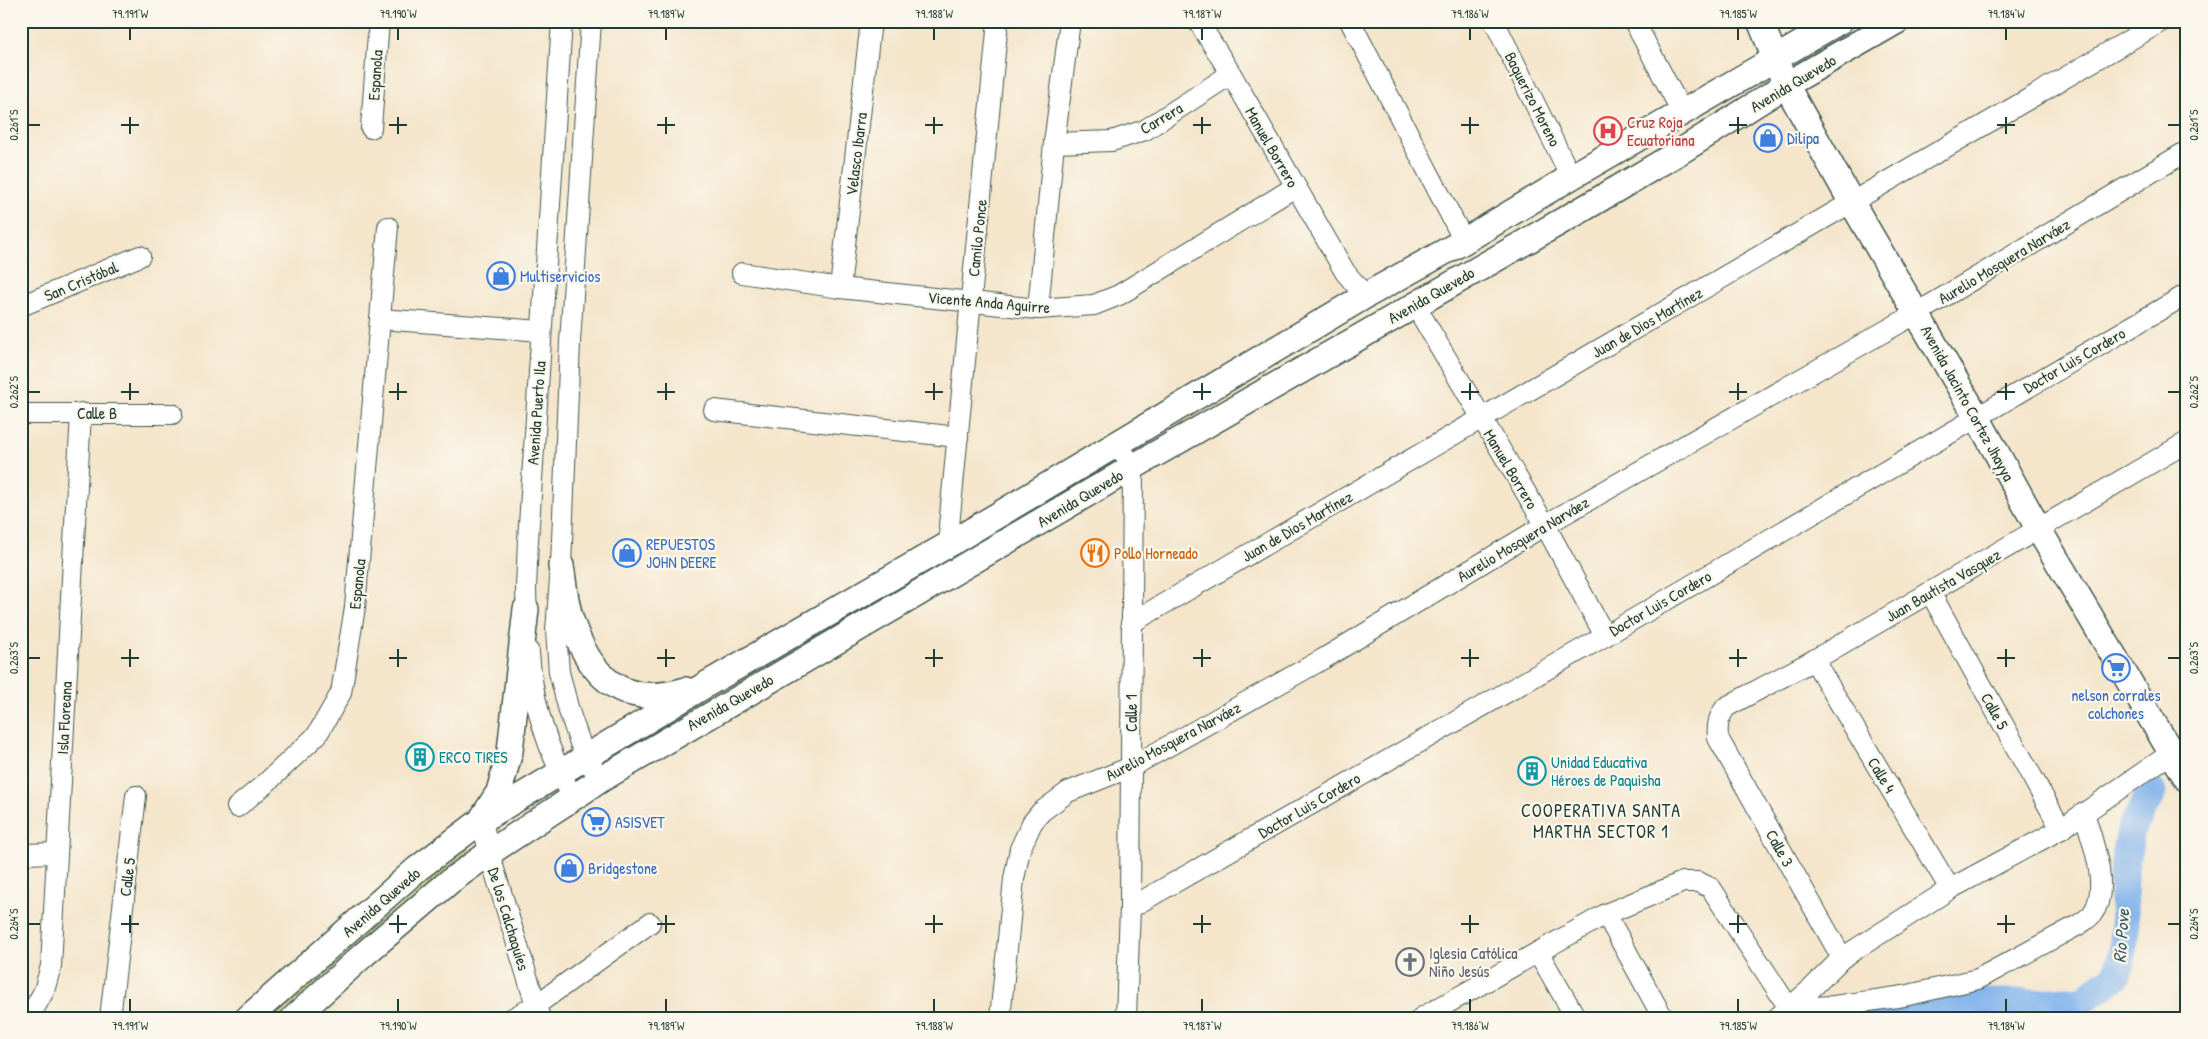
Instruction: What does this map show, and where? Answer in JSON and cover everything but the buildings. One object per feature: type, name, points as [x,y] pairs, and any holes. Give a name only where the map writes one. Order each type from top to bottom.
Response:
[{"type":"main road","name":"Avenida Jacinto Cortez Jhayya","points":[[1760,21],[1786,85],[1852,204],[1918,313],[2039,530],[2178,765]]},
{"type":"main road","name":"Avenida Quevedo","points":[[248,1018],[417,869],[482,820],[707,684],[951,543],[1365,296],[1464,241],[1572,176],[1683,114],[1840,21]]},
{"type":"main road","name":"Avenida Quevedo","points":[[294,1018],[446,885],[489,853],[600,780],[1133,467],[1686,148],[1786,85],[1897,21]]},
{"type":"main road","points":[[561,566],[570,618],[584,650],[602,677],[617,688],[635,696],[650,697],[669,696],[707,684]]},
{"type":"main road","points":[[482,820],[499,792],[510,751],[526,609]]},
{"type":"street","name":"Espanola","points":[[371,128],[379,21]]},
{"type":"street","name":"Avenida Puerto Ila","points":[[562,21],[528,540],[526,609],[531,679],[559,773],[573,798]]},
{"type":"street","name":"Avenida Puerto Ila","points":[[591,21],[570,342],[561,566],[556,630],[559,672],[572,719],[587,757],[600,780]]},
{"type":"street","name":"Velasco Ibarra","points":[[840,288],[871,21]]},
{"type":"street","name":"Camilo Ponce","points":[[951,543],[949,526],[998,21]]},
{"type":"street","points":[[1038,309],[1054,143],[1070,21]]},
{"type":"street","name":"Manuel Borrero","points":[[1198,21],[1345,272],[1365,296]]},
{"type":"street","points":[[1350,21],[1464,241]]},
{"type":"street","name":"Baquerizo Moreno","points":[[1494,21],[1572,176]]},
{"type":"street","points":[[1634,21],[1683,114]]},
{"type":"street","name":"Juan de Dios Martínez","points":[[1131,622],[1852,204],[2162,21]]},
{"type":"street","name":"Carrera","points":[[1054,143],[1112,141],[1145,130],[1230,74]]},
{"type":"street","name":"Aurelio Mosquera Narváez","points":[[1000,1018],[1014,879],[1020,849],[1032,823],[1041,812],[1068,792],[1131,766],[1323,659],[1545,524],[1918,313],[2187,151]]},
{"type":"street","name":"Vicente Anda Aguirre","points":[[742,273],[840,288],[1038,309],[1094,305],[1119,295],[1295,188]]},
{"type":"street","name":"Espanola","points":[[237,807],[265,784],[316,735],[341,693],[355,607],[388,227]]},
{"type":"street","name":"San Cristóbal","points":[[21,306],[140,256]]},
{"type":"street","name":"Doctor Luis Cordero","points":[[1130,908],[1605,636],[2187,294]]},
{"type":"street","name":"Manuel Borrero","points":[[1415,305],[1545,524],[1605,636]]},
{"type":"street","points":[[380,319],[541,331]]},
{"type":"street","points":[[714,410],[958,437]]},
{"type":"street","name":"Isla Floreana","points":[[29,1018],[44,991],[51,966],[81,413]]},
{"type":"street","name":"Calle B","points":[[21,414],[172,414]]},
{"type":"street","name":"Juan Bautista Vasquez","points":[[1718,738],[1717,726],[1720,715],[1726,708],[1814,660],[2187,442]]},
{"type":"street","points":[[1117,443],[1133,467]]},
{"type":"street","name":"Calle 1","points":[[1126,1018],[1130,908],[1133,467]]},
{"type":"street","name":"Calle 5","points":[[1930,592],[2061,829]]},
{"type":"street","name":"Calle 4","points":[[1814,660],[1950,889]]},
{"type":"street","name":"Calle 3","points":[[1718,738],[1842,958]]},
{"type":"street","points":[[1783,1013],[1842,958],[1950,889],[2061,829],[2084,813],[2178,765]]},
{"type":"street","name":"Calle 5","points":[[110,1018],[136,796]]},
{"type":"street","points":[[1783,1013],[1904,996],[1978,979],[2080,924],[2092,915],[2098,904],[2101,890],[2092,840],[2084,813]]},
{"type":"street","name":"De los Calchaquíes","points":[[482,820],[489,853],[538,1011]]},
{"type":"street","points":[[21,854],[57,853]]},
{"type":"street","points":[[1429,1016],[1606,914],[1683,882],[1698,882],[1711,888],[1783,1013]]},
{"type":"street","points":[[1606,914],[1664,1018]]},
{"type":"street","points":[[514,1018],[538,1011],[650,923]]},
{"type":"street","points":[[1538,952],[1576,1018]]},
{"type":"green space","points":[[465,846],[472,853],[346,957],[278,1018],[270,1018],[342,952]]},
{"type":"waterway","name":"Río Pove","points":[[1835,1018],[1967,1003],[2036,1003],[2083,1000],[2117,976],[2123,951],[2125,927],[2123,873],[2131,830],[2152,792]]},
{"type":"place","name":"Cruz Roja Ecuatoriana","points":[[1608,131]]},
{"type":"place","name":"Dilipa","points":[[1768,138]]},
{"type":"place","name":"Multiservicios","points":[[501,276]]},
{"type":"place","name":"REPUESTOS JOHN DEERE","points":[[627,553]]},
{"type":"place","name":"Pollo Horneado","points":[[1095,553]]},
{"type":"place","name":"nelson corrales colchones","points":[[2116,668]]},
{"type":"place","name":"ERCO TIRES","points":[[420,757]]},
{"type":"place","name":"Unidad Educativa Héroes de Paquisha","points":[[1532,771]]},
{"type":"place","name":"ASISVET","points":[[596,822]]},
{"type":"place","name":"Bridgestone","points":[[569,868]]},
{"type":"place","name":"Iglesia Católica Niño Jesús","points":[[1410,962]]},
{"type":"district","name":"COOPERATIVA SANTA MARTHA SECTOR 1","points":[[1601,820]]}]
